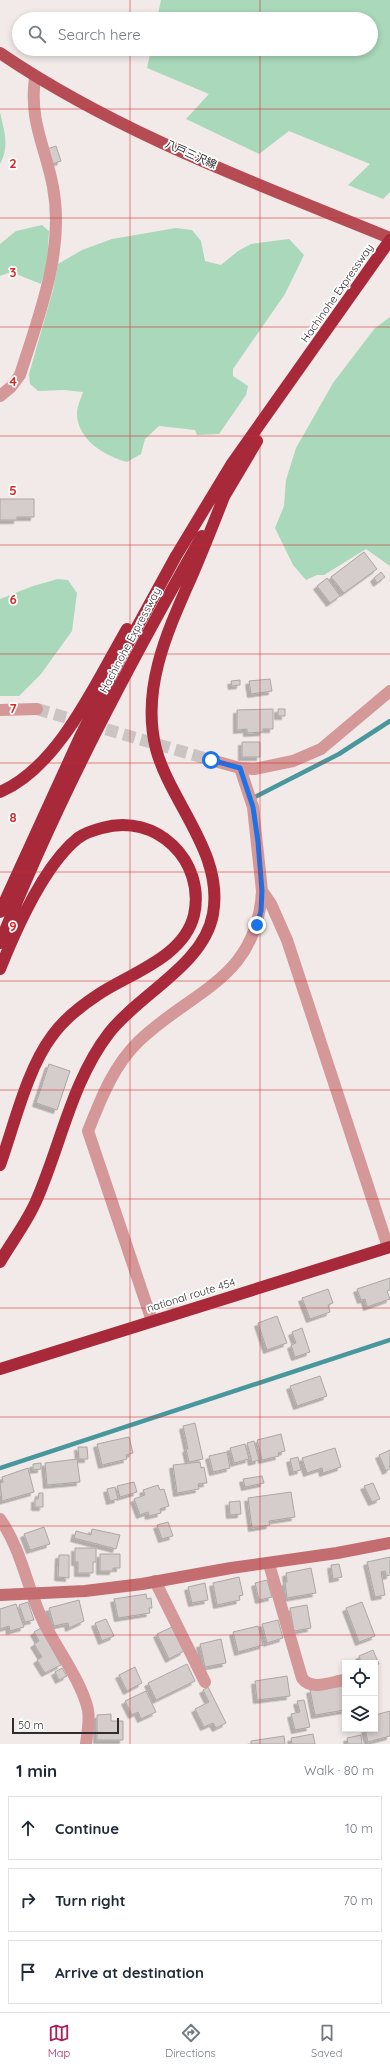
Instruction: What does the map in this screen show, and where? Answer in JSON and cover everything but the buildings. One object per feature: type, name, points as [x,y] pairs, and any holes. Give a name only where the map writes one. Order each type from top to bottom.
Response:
[{"type":"highway","name":"Hachinohe Expressway","points":[[0,912],[80,737],[125,649],[176,556],[232,465],[390,239]]},
{"type":"highway","name":"Hachinohe Expressway","points":[[0,943],[20,892],[91,741],[135,654],[225,494],[305,360]]},
{"type":"highway","points":[[0,1262],[37,1200],[72,1104],[86,1071],[102,1044],[121,1020],[175,972],[195,951],[209,928],[213,916],[215,902],[212,873],[202,846],[164,771],[156,747],[152,723],[155,672],[164,640],[225,494]]},
{"type":"highway","points":[[0,792],[24,779],[57,746],[72,724],[142,604],[176,556]]},
{"type":"highway","points":[[0,969],[14,936],[43,882],[57,860],[80,837],[110,826],[138,827],[164,837],[183,855],[194,878],[196,890],[194,917],[189,928],[182,938],[164,956],[99,994],[66,1020],[52,1035],[40,1053],[33,1070],[0,1165]]},
{"type":"highway","name":"national route 454","points":[[0,1369],[152,1320],[389,1247]]},
{"type":"main road","name":"八戸三沢線","points":[[0,53],[35,77],[112,119],[226,170],[390,239]]},
{"type":"street","points":[[0,396],[11,387],[20,375],[54,258],[56,232],[53,188],[36,128],[32,98],[35,77]]},
{"type":"street","points":[[211,760],[240,768],[254,769],[293,761],[321,749],[390,692]]},
{"type":"street","points":[[0,710],[37,709]]},
{"type":"street","points":[[152,1320],[88,1131],[105,1090],[122,1060],[154,1028],[211,987],[241,957],[257,925],[261,911],[262,891],[253,807],[240,768]]},
{"type":"street","points":[[262,891],[271,904],[288,940],[389,1247]]},
{"type":"street","points":[[0,1519],[24,1567],[32,1594],[44,1622],[84,1697],[89,1712],[86,1744]]},
{"type":"street","points":[[0,1595],[85,1591],[231,1568],[269,1564],[390,1543]]},
{"type":"street","points":[[269,1564],[302,1678],[311,1686],[342,1680]]},
{"type":"street","points":[[155,1581],[205,1682]]},
{"type":"green space","points":[[161,0],[390,0],[390,192],[383,199],[348,185],[370,164],[289,131],[259,154],[186,119],[209,94],[147,68],[150,56],[378,56],[378,12],[158,12]]},
{"type":"green space","points":[[0,112],[5,138],[5,151],[0,164]]},
{"type":"green space","points":[[42,225],[49,231],[47,264],[41,284],[11,272],[0,276],[0,244],[16,231]]},
{"type":"green space","points":[[176,228],[192,230],[201,241],[205,261],[221,265],[238,251],[251,244],[289,239],[304,255],[285,294],[233,369],[233,376],[248,386],[246,395],[219,434],[197,435],[195,430],[159,426],[145,439],[141,454],[127,462],[110,456],[87,439],[78,423],[77,413],[78,405],[83,392],[64,390],[38,391],[30,384],[29,374],[53,290],[58,264],[82,250],[112,239]]},
{"type":"green space","points":[[390,317],[390,566],[366,549],[324,575],[317,575],[306,580],[293,565],[275,528],[284,506],[286,480],[296,448],[333,383],[375,328]]},
{"type":"green space","points":[[58,579],[68,580],[77,593],[72,631],[41,674],[19,696],[0,696],[0,599],[33,586]]},
{"type":"waterway","points":[[251,799],[339,754],[390,721]]},
{"type":"waterway","points":[[0,1468],[390,1340]]},
{"type":"tunnel","points":[[37,709],[211,760]]},
{"type":"route","points":[[211,760],[240,768],[253,807],[258,842],[262,891],[261,911],[257,925]]}]
